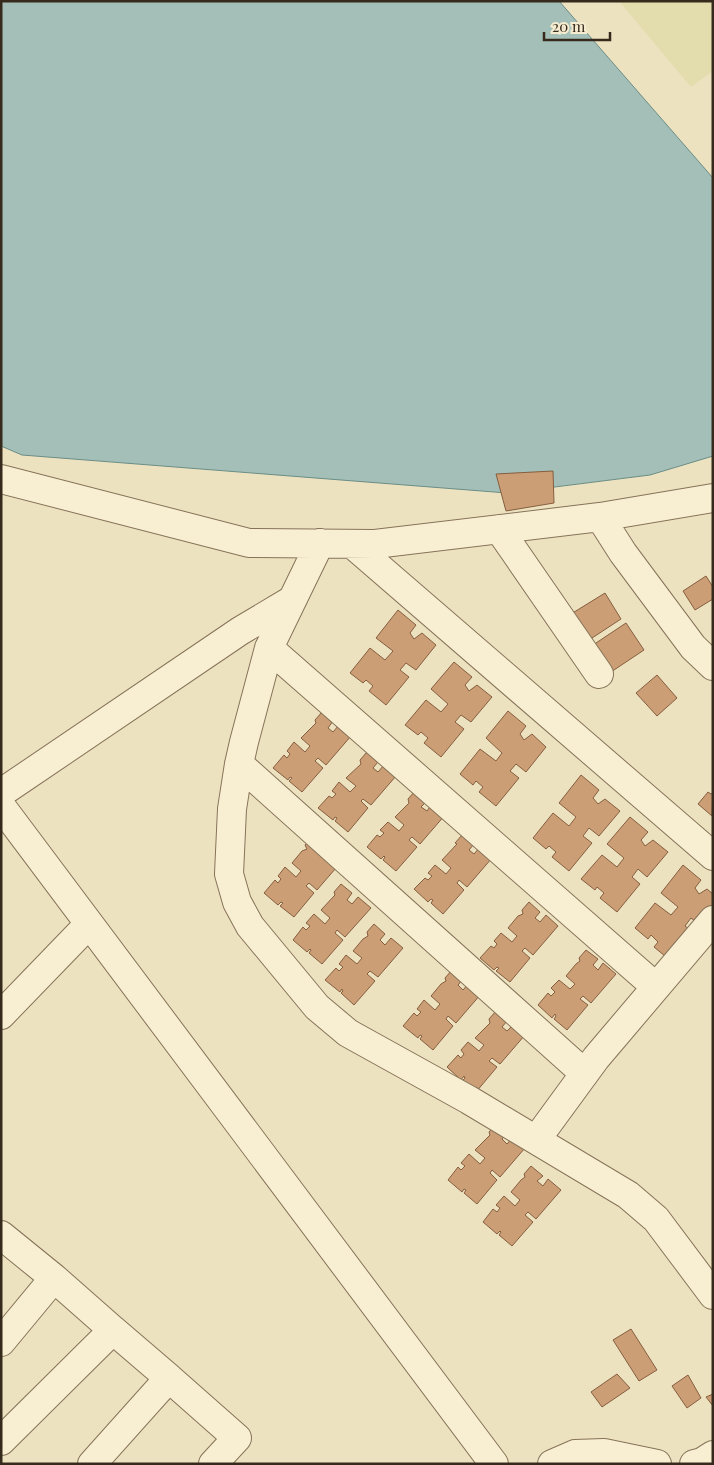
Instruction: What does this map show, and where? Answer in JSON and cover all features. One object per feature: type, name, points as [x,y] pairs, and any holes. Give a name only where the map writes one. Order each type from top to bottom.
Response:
[{"type":"street","points":[[1,479],[249,543],[375,544],[600,517],[713,498]]},
{"type":"street","points":[[600,517],[623,553],[693,647],[713,666]]},
{"type":"street","points":[[499,529],[599,674]]},
{"type":"street","points":[[320,543],[269,648],[244,742],[232,808],[229,874],[237,902],[250,926],[317,1006],[348,1033],[469,1100],[628,1196],[656,1218],[710,1284]]},
{"type":"street","points":[[352,544],[713,856]]},
{"type":"street","points":[[1,794],[240,631],[292,600]]},
{"type":"street","points":[[269,648],[656,987]]},
{"type":"street","points":[[239,764],[584,1073]]},
{"type":"street","points":[[1,806],[494,1464]]},
{"type":"street","points":[[536,1140],[584,1073],[713,920]]},
{"type":"street","points":[[1,1015],[90,924]]},
{"type":"street","points":[[1,1235],[54,1278],[237,1438],[213,1464]]},
{"type":"street","points":[[1,1342],[54,1278]]},
{"type":"street","points":[[1,1441],[113,1330]]},
{"type":"street","points":[[92,1464],[169,1378]]},
{"type":"street","points":[[552,1464],[574,1454],[604,1453],[656,1464]]},
{"type":"street","points":[[694,1464],[713,1456]]},
{"type":"shaded area","points":[[619,1],[713,1],[713,71],[691,87]]},
{"type":"water","points":[[1,1],[559,1],[713,178],[713,456],[650,475],[507,493],[22,455],[1,446]]},
{"type":"building","points":[[553,471],[554,503],[506,511],[496,474]]},
{"type":"building","points":[[706,576],[713,587],[713,599],[695,610],[683,591]]},
{"type":"building","points":[[605,593],[621,619],[589,640],[571,614]]},
{"type":"building","points":[[398,610],[416,625],[410,633],[414,639],[422,633],[436,645],[416,670],[406,663],[400,670],[409,677],[386,705],[369,691],[373,686],[366,680],[363,683],[350,673],[370,648],[385,660],[393,651],[376,638]]},
{"type":"building","points":[[626,623],[644,650],[608,674],[590,647]]},
{"type":"building","points":[[454,662],[472,677],[465,685],[469,691],[477,685],[492,697],[471,722],[461,715],[455,722],[464,729],[441,757],[424,743],[428,738],[421,732],[418,735],[405,725],[426,700],[441,712],[448,704],[431,689]]},
{"type":"building","points":[[657,675],[677,698],[657,716],[636,693]]},
{"type":"building","points":[[508,711],[526,726],[520,734],[524,740],[532,734],[546,747],[526,772],[516,764],[510,771],[519,778],[496,806],[479,792],[483,787],[476,781],[473,785],[460,774],[480,749],[496,761],[502,753],[486,738]]},
{"type":"building","points":[[322,712],[333,721],[328,728],[333,732],[339,725],[351,736],[326,765],[318,758],[315,761],[323,768],[302,792],[289,781],[292,778],[290,777],[288,780],[273,768],[284,755],[287,758],[290,754],[287,751],[294,742],[305,752],[310,746],[301,738],[316,723],[315,720]]},
{"type":"building","points":[[367,752],[378,762],[373,768],[378,772],[384,765],[396,776],[371,805],[363,799],[361,801],[368,808],[348,832],[335,821],[337,818],[335,817],[333,820],[318,808],[329,796],[332,798],[336,794],[332,791],[339,782],[350,792],[356,786],[346,778],[361,764],[360,760]]},
{"type":"building","points":[[581,775],[599,790],[593,798],[598,804],[605,799],[620,811],[599,836],[589,828],[583,836],[592,843],[569,871],[552,857],[556,852],[549,846],[546,849],[533,838],[553,813],[569,826],[576,817],[559,803]]},
{"type":"building","points":[[415,791],[427,801],[421,807],[427,811],[432,804],[445,815],[420,844],[412,837],[409,840],[417,847],[396,871],[383,860],[384,856],[381,859],[367,847],[377,835],[380,837],[384,833],[380,830],[388,822],[399,831],[404,825],[395,817],[409,803],[408,799]]},
{"type":"building","points":[[708,792],[713,793],[712,816],[698,804]]},
{"type":"building","points":[[630,817],[648,832],[641,840],[645,846],[653,840],[668,852],[647,877],[638,869],[632,877],[640,884],[617,912],[600,898],[604,893],[597,887],[595,890],[581,879],[602,855],[617,867],[624,858],[607,844]]},
{"type":"building","points":[[463,834],[474,844],[469,850],[474,854],[480,847],[492,858],[467,887],[459,880],[457,883],[464,890],[443,914],[431,903],[433,900],[431,899],[428,902],[414,889],[425,878],[428,880],[432,876],[428,873],[435,865],[446,874],[451,868],[442,860],[457,844],[455,843]]},
{"type":"building","points":[[313,837],[342,861],[317,890],[309,883],[306,886],[314,893],[294,917],[280,906],[283,903],[281,902],[278,905],[264,893],[275,880],[278,883],[281,879],[278,876],[285,867],[296,877],[301,871],[292,863],[302,851],[307,849],[305,845]]},
{"type":"building","points":[[683,865],[701,880],[695,888],[699,894],[707,889],[713,894],[713,911],[701,926],[691,918],[685,926],[694,933],[671,961],[654,947],[658,942],[651,935],[648,939],[635,928],[655,903],[671,915],[678,907],[661,893]]},
{"type":"building","points":[[341,884],[352,893],[347,900],[352,904],[358,897],[371,908],[345,937],[337,930],[335,933],[343,940],[322,964],[309,953],[310,949],[307,952],[293,940],[303,927],[306,930],[310,926],[306,923],[314,914],[325,924],[330,918],[321,910],[335,895],[334,892]]},
{"type":"building","points":[[529,902],[540,912],[535,918],[540,922],[546,915],[558,926],[533,955],[525,948],[522,951],[530,958],[510,982],[496,971],[499,968],[497,967],[494,970],[480,958],[491,946],[494,948],[497,944],[494,941],[501,933],[512,942],[517,936],[508,928],[518,916],[523,914],[522,910]]},
{"type":"building","points":[[374,924],[385,934],[380,940],[385,945],[391,938],[403,948],[378,977],[370,971],[367,974],[375,981],[354,1005],[341,993],[342,989],[340,992],[325,980],[336,968],[339,971],[343,967],[339,964],[346,955],[357,964],[362,958],[353,951],[368,936],[367,932]]},
{"type":"building","points":[[586,950],[598,959],[593,965],[598,970],[603,963],[616,974],[591,1003],[583,996],[580,999],[588,1005],[567,1030],[554,1019],[555,1014],[552,1018],[538,1005],[548,993],[551,996],[555,992],[551,988],[559,980],[570,989],[575,984],[566,976],[580,961],[579,958]]},
{"type":"building","points":[[452,970],[463,979],[458,985],[463,990],[469,983],[481,994],[456,1023],[448,1016],[446,1019],[453,1026],[433,1050],[420,1039],[422,1036],[420,1035],[418,1038],[403,1026],[414,1013],[417,1016],[421,1012],[417,1009],[424,1000],[435,1010],[440,1004],[431,996],[446,981],[445,978]]},
{"type":"building","points":[[496,1011],[507,1021],[502,1027],[507,1031],[513,1025],[525,1035],[500,1064],[492,1058],[489,1061],[497,1067],[476,1092],[463,1080],[464,1076],[461,1080],[447,1067],[458,1055],[461,1058],[464,1054],[461,1050],[468,1042],[479,1051],[484,1045],[475,1038],[490,1023],[489,1019]]},
{"type":"building","points":[[496,1124],[507,1133],[502,1139],[507,1144],[513,1137],[525,1148],[500,1177],[492,1170],[490,1173],[497,1180],[477,1204],[464,1193],[466,1190],[464,1189],[462,1192],[448,1180],[458,1167],[461,1170],[465,1166],[461,1163],[469,1154],[480,1164],[485,1158],[475,1150],[490,1135],[489,1132]]},
{"type":"building","points":[[531,1166],[543,1176],[537,1181],[543,1186],[548,1179],[561,1190],[536,1219],[528,1212],[525,1215],[533,1222],[512,1246],[499,1235],[500,1231],[497,1234],[483,1222],[493,1209],[497,1212],[500,1208],[496,1205],[504,1196],[515,1206],[520,1200],[511,1192],[525,1177],[524,1174]]},
{"type":"building","points":[[631,1329],[657,1370],[639,1381],[613,1340]]},
{"type":"building","points":[[617,1374],[630,1388],[602,1407],[591,1392]]},
{"type":"building","points":[[688,1375],[701,1398],[687,1408],[672,1386]]},
{"type":"building","points":[[713,1394],[713,1406],[706,1397]]}]
